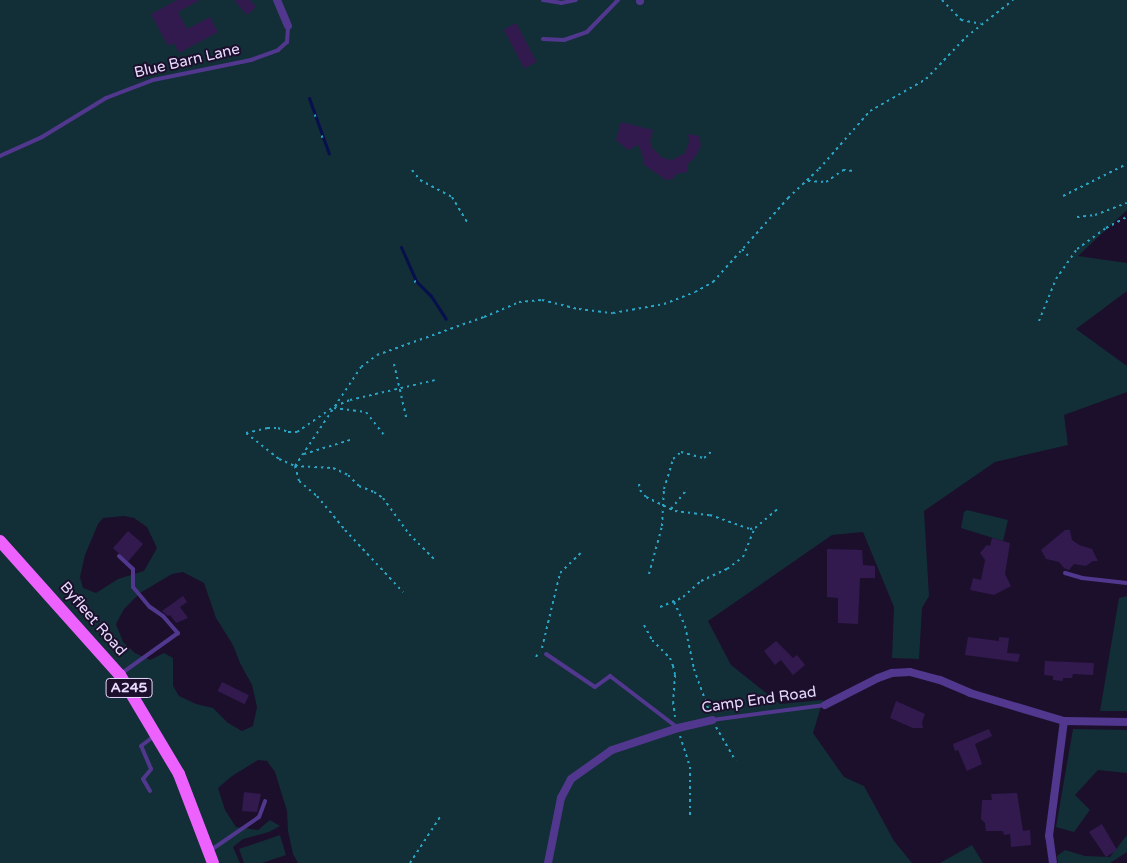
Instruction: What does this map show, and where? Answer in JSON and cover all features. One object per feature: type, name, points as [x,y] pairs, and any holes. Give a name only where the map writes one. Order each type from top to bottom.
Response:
[{"type":"main road","name":"Byfleet Road","points":[[0,541],[120,675],[157,734],[179,774],[211,858]]},
{"type":"street","name":"Blue Barn Lane","points":[[277,0],[288,26]]},
{"type":"street","name":"Camp End Road","points":[[825,705],[882,676],[892,673],[910,672],[940,680],[970,693],[1064,721],[1127,722]]},
{"type":"street","name":"Camp End Road","points":[[548,863],[561,798],[571,779],[612,750],[678,728],[712,720]]},
{"type":"street","points":[[1053,863],[1049,830],[1064,721]]},
{"type":"lane","points":[[543,0],[561,4],[576,0]]},
{"type":"lane","points":[[543,38],[564,40],[587,32],[618,0]]},
{"type":"lane","name":"Blue Barn Lane","points":[[0,156],[42,137],[106,98],[154,80],[251,60],[278,50],[287,42],[288,26]]},
{"type":"lane","points":[[119,556],[133,569],[133,587],[150,607],[163,616],[178,633],[120,675]]},
{"type":"lane","points":[[1065,573],[1082,578],[1127,583]]},
{"type":"lane","points":[[546,654],[595,686],[610,676],[678,728]]},
{"type":"lane","name":"Camp End Road","points":[[712,720],[825,705]]},
{"type":"lane","points":[[150,791],[143,779],[150,769],[141,746],[157,734]]},
{"type":"lane","points":[[211,858],[259,817],[265,801]]},
{"type":"path","points":[[942,0],[961,20],[981,24]]},
{"type":"path","points":[[295,466],[361,367],[377,355],[484,317],[519,302],[542,300],[579,309],[613,313],[664,304],[696,292],[713,282],[788,198],[808,181],[870,111],[926,79],[981,24],[1013,0]]},
{"type":"path","points":[[1063,196],[1127,164]]},
{"type":"path","points":[[412,170],[420,180],[452,197],[468,224]]},
{"type":"path","points":[[808,181],[826,182],[843,170],[855,171]]},
{"type":"path","points":[[1077,217],[1095,215],[1127,203]]},
{"type":"path","points":[[1039,321],[1056,279],[1077,249],[1106,228],[1127,217]]},
{"type":"path","points":[[742,250],[751,259]]},
{"type":"path","points":[[414,282],[419,280]]},
{"type":"path","points":[[394,364],[407,421]]},
{"type":"path","points":[[435,380],[350,400],[335,407],[297,432],[267,428],[246,433],[279,459],[295,466],[332,468],[348,475],[359,486],[383,498],[409,534],[436,561]]},
{"type":"path","points":[[335,407],[366,412],[384,436]]},
{"type":"path","points":[[304,454],[353,439]]},
{"type":"path","points":[[649,574],[662,526],[663,506],[670,469],[678,453],[704,458],[712,452]]},
{"type":"path","points":[[295,466],[299,481],[317,496],[345,530],[403,592]]},
{"type":"path","points":[[639,484],[640,490],[646,497],[663,506],[710,515],[742,527],[755,528]]},
{"type":"path","points":[[671,509],[687,488]]},
{"type":"path","points":[[660,607],[674,602],[701,581],[727,569],[744,557],[755,528],[779,508]]},
{"type":"path","points":[[536,657],[546,639],[560,573],[583,551]]},
{"type":"path","points":[[674,602],[685,626],[694,669],[712,720],[736,761]]},
{"type":"path","points":[[644,625],[652,640],[670,658],[673,666],[675,675],[673,702],[678,728],[690,767],[690,816]]},
{"type":"path","points":[[410,863],[440,817]]},
{"type":"shaded area","points":[[0,0],[1127,0],[1127,210],[1078,256],[1127,263],[1127,291],[1076,329],[1127,366],[1127,392],[1064,415],[1068,445],[995,462],[924,511],[929,596],[922,608],[919,659],[892,658],[894,607],[863,532],[832,535],[708,621],[731,665],[780,704],[823,700],[813,733],[844,777],[864,786],[894,841],[912,863],[298,863],[293,854],[288,831],[287,811],[275,772],[267,761],[258,760],[232,776],[218,788],[225,810],[236,827],[258,830],[270,820],[280,826],[269,832],[243,839],[233,847],[240,863],[0,863]],"holes":[[[124,516],[134,518],[147,527],[157,548],[144,571],[118,579],[96,593],[83,588],[80,577],[85,555],[98,524],[103,518]],[[183,572],[204,583],[216,618],[233,645],[252,685],[257,707],[253,726],[242,731],[228,723],[213,708],[196,704],[179,696],[173,686],[173,658],[164,653],[150,660],[135,653],[123,642],[116,624],[124,609],[140,593],[172,574]]]},
{"type":"shaded area","points":[[967,510],[1008,520],[1003,541],[961,528],[964,512]]},
{"type":"shaded area","points":[[1127,596],[1127,711],[1100,711],[1119,598]]},
{"type":"shaded area","points":[[1073,729],[1127,730],[1127,773],[1098,770],[1075,795],[1090,810],[1074,832],[1056,827]]},
{"type":"shaded area","points":[[280,835],[286,855],[262,863],[244,863],[239,849]]},
{"type":"shaded area","points":[[1127,835],[1127,852],[1110,863],[1058,863],[1057,856],[1065,850],[1085,856],[1110,857]]},
{"type":"shaded area","points":[[972,845],[983,863],[940,863]]},
{"type":"building","points":[[177,0],[200,0],[178,12],[187,29],[210,17],[218,32],[179,53],[174,43],[168,46],[151,14]]},
{"type":"building","points":[[234,0],[250,0],[256,7],[247,15]]},
{"type":"building","points":[[516,23],[537,62],[524,68],[504,30]]},
{"type":"building","points":[[621,122],[653,130],[650,141],[652,148],[663,158],[672,160],[685,153],[689,142],[688,134],[699,136],[701,145],[696,156],[687,165],[688,172],[676,174],[673,179],[666,180],[643,164],[644,161],[639,145],[628,150],[616,140]]},
{"type":"building","points":[[1065,530],[1070,530],[1072,540],[1079,545],[1092,549],[1098,561],[1093,561],[1086,566],[1074,564],[1069,570],[1064,568],[1059,562],[1046,559],[1041,550]]},
{"type":"building","points":[[128,531],[143,544],[128,561],[113,548]]},
{"type":"building","points":[[992,538],[1010,543],[1005,574],[1011,586],[994,595],[970,590],[973,578],[981,580],[985,560],[980,553],[987,545],[990,546]]},
{"type":"building","points":[[827,549],[862,550],[863,565],[875,566],[875,578],[860,578],[858,624],[838,623],[838,598],[827,597]]},
{"type":"building","points":[[183,596],[187,602],[180,607],[188,618],[176,623],[170,615],[168,616],[162,611]]},
{"type":"building","points":[[968,637],[999,641],[999,637],[1009,638],[1007,653],[1020,654],[1018,662],[965,655]]},
{"type":"building","points":[[776,641],[793,658],[797,655],[805,665],[793,675],[781,660],[775,665],[764,651]]},
{"type":"building","points":[[1045,661],[1094,663],[1093,675],[1073,674],[1072,678],[1063,678],[1063,681],[1053,680],[1053,676],[1044,675]]},
{"type":"building","points":[[222,682],[249,695],[245,704],[218,691]]},
{"type":"building","points":[[896,701],[925,714],[922,722],[923,728],[913,728],[890,718]]},
{"type":"building","points":[[989,729],[992,736],[975,744],[982,764],[967,771],[958,750],[955,751],[953,744]]},
{"type":"building","points":[[244,792],[261,794],[257,812],[242,811]]},
{"type":"building","points":[[1017,793],[1023,831],[1030,830],[1031,845],[1011,847],[1010,834],[1004,835],[1003,831],[986,831],[985,823],[981,819],[982,800],[992,800],[991,794]]},
{"type":"building","points":[[1102,824],[1117,850],[1106,857],[1089,832]]},
{"type":"waterway","points":[[309,98],[329,154]]},
{"type":"waterway","points":[[401,247],[416,281],[431,296],[446,319]]}]
